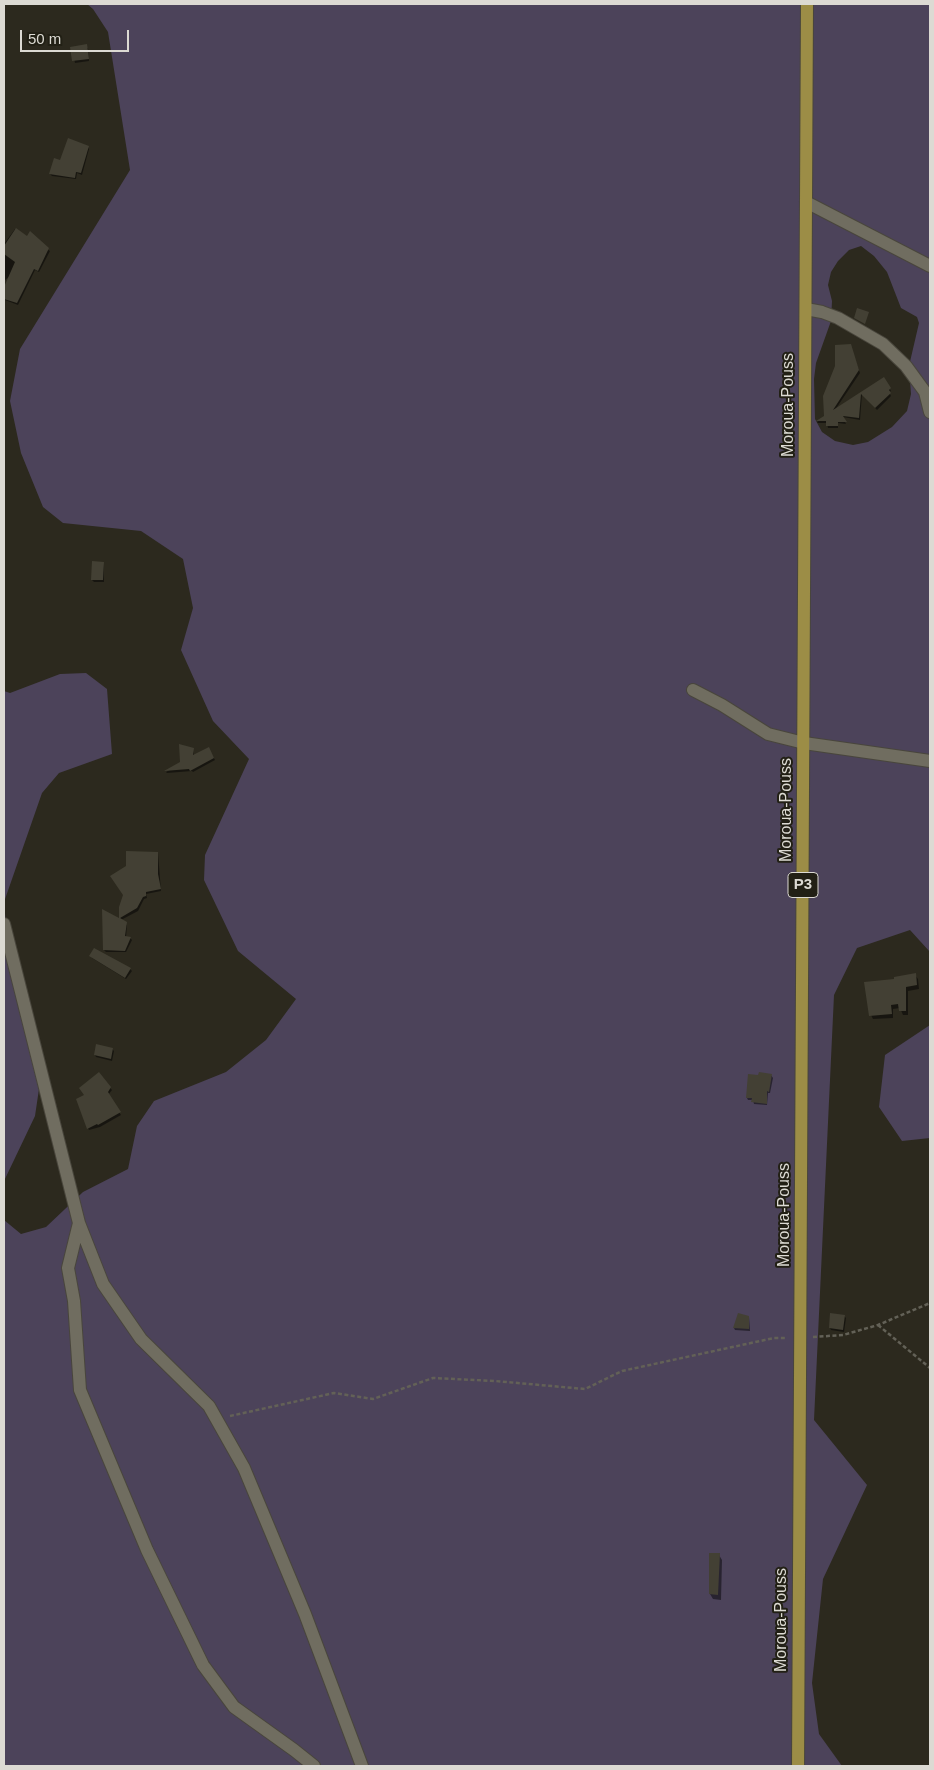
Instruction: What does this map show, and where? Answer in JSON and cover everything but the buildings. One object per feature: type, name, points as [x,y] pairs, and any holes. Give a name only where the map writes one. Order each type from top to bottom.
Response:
[{"type":"main road","name":"Moroua-Pouss","points":[[798,1766],[807,4]]},
{"type":"street","points":[[806,202],[930,266]]},
{"type":"street","points":[[806,309],[838,318],[883,344],[906,366],[925,392],[930,412]]},
{"type":"street","points":[[692,690],[722,705],[768,734],[804,743],[930,760]]},
{"type":"street","points":[[4,924],[79,1223],[103,1284],[141,1339],[208,1406],[244,1468],[305,1614],[362,1766]]},
{"type":"street","points":[[79,1223],[68,1268],[74,1301],[80,1390],[147,1550],[203,1665],[234,1707],[314,1766]]},
{"type":"path","points":[[216,1419],[334,1393],[372,1399],[433,1378],[585,1389],[622,1371],[774,1338],[842,1335],[878,1325],[930,1303]]},
{"type":"path","points":[[878,1325],[930,1368]]},
{"type":"shaded area","points":[[87,4],[930,4],[930,952],[910,930],[857,948],[834,995],[814,1420],[867,1485],[823,1579],[812,1683],[819,1734],[842,1766],[4,1766],[4,1220],[21,1234],[46,1227],[83,1192],[128,1169],[137,1126],[154,1101],[226,1072],[266,1040],[296,999],[238,951],[204,880],[205,855],[249,759],[213,721],[181,650],[193,608],[183,559],[141,531],[63,523],[43,507],[21,453],[10,401],[20,349],[130,170],[108,32],[93,9]],"holes":[[[861,246],[874,256],[887,272],[901,308],[917,317],[919,323],[909,366],[911,394],[907,411],[892,427],[868,442],[853,445],[835,441],[822,432],[815,419],[814,379],[816,363],[831,321],[832,301],[828,285],[831,272],[838,261],[849,250]]]},
{"type":"shaded area","points":[[86,673],[107,689],[112,754],[59,773],[42,793],[4,902],[4,691],[10,693],[60,674]]},
{"type":"shaded area","points":[[4,902],[9,959],[43,1062],[35,1116],[4,1181]]},
{"type":"shaded area","points":[[930,1025],[930,1138],[902,1141],[879,1107],[885,1055]]}]
